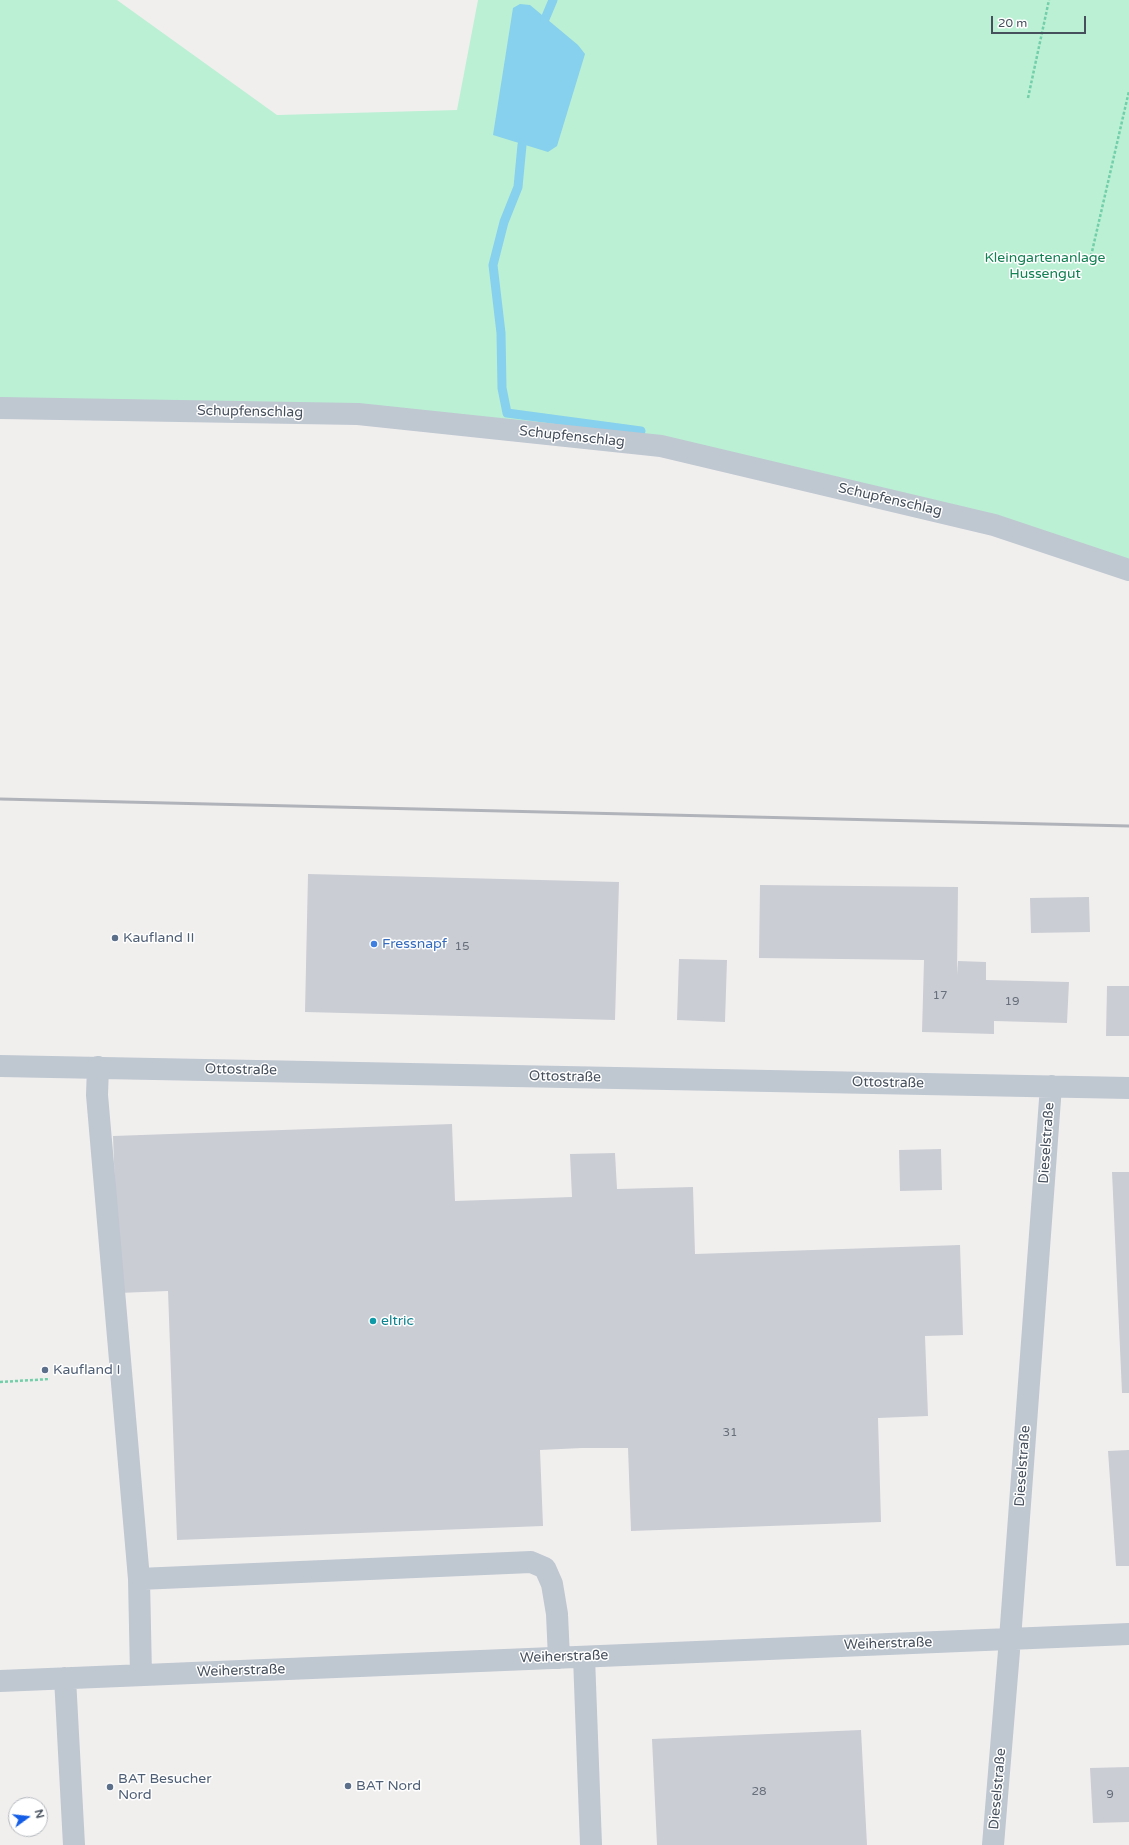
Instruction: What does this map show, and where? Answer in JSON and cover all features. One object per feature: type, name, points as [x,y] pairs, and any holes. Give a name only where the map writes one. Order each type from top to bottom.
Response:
[{"type":"street","name":"Schupfenschlag","points":[[0,408],[358,414],[661,446],[994,525],[1129,570]]},
{"type":"street","name":"Ottostraße","points":[[0,1066],[1129,1088]]},
{"type":"street","points":[[98,1067],[97,1095],[139,1579],[141,1675]]},
{"type":"street","name":"Dieselstraße","points":[[994,1845],[1051,1086]]},
{"type":"street","points":[[139,1579],[531,1562],[545,1568],[552,1584],[557,1614],[559,1658]]},
{"type":"street","name":"Weiherstraße","points":[[0,1681],[1129,1634]]},
{"type":"street","points":[[584,1657],[591,1845]]},
{"type":"street","points":[[65,1678],[74,1845]]},
{"type":"path","points":[[1028,98],[1049,0]]},
{"type":"path","points":[[1091,256],[1129,91]]},
{"type":"path","points":[[0,1382],[50,1379]]},
{"type":"green space","name":"Kleingartenanlage Hussengut","points":[[0,0],[117,0],[277,115],[457,110],[478,0],[1129,0],[1129,570],[661,446],[358,414],[0,408]]},
{"type":"water","points":[[520,4],[530,5],[578,45],[585,54],[557,146],[548,152],[493,135],[513,8]]},
{"type":"building","points":[[308,874],[619,882],[615,1020],[305,1012]]},
{"type":"building","points":[[760,885],[958,887],[957,975],[958,961],[986,962],[986,980],[1069,982],[1067,1023],[994,1021],[994,1034],[922,1032],[924,960],[759,958]]},
{"type":"building","points":[[1089,897],[1090,932],[1031,933],[1030,898]]},
{"type":"building","points":[[679,959],[727,960],[725,1022],[677,1020]]},
{"type":"building","points":[[1107,986],[1129,986],[1129,1036],[1106,1036]]},
{"type":"building","name":"eltric","points":[[452,1124],[455,1201],[572,1197],[570,1154],[615,1153],[617,1189],[693,1187],[695,1254],[960,1245],[963,1335],[925,1336],[928,1416],[878,1418],[881,1522],[631,1531],[628,1448],[582,1448],[540,1450],[543,1526],[177,1540],[168,1291],[119,1293],[113,1136]]},
{"type":"building","points":[[941,1149],[942,1190],[900,1191],[899,1150]]},
{"type":"building","points":[[1112,1172],[1129,1172],[1129,1393],[1122,1393]]},
{"type":"building","points":[[1129,1450],[1129,1566],[1116,1566],[1108,1451]]},
{"type":"building","points":[[861,1730],[867,1845],[657,1845],[652,1739]]},
{"type":"building","points":[[1129,1767],[1129,1822],[1093,1823],[1090,1768]]},
{"type":"waterway","points":[[545,19],[553,0]]},
{"type":"waterway","points":[[522,145],[518,187],[504,222],[493,265],[501,333],[502,388],[507,413],[641,431]]},
{"type":"railway","points":[[0,799],[1129,826]]},
{"type":"place","name":"Kaufland II","points":[[115,938]]},
{"type":"place","name":"Fressnapf","points":[[374,944]]},
{"type":"place","name":"eltric","points":[[373,1321]]},
{"type":"place","name":"Kaufland I","points":[[45,1370]]},
{"type":"place","name":"BAT Nord","points":[[348,1786]]},
{"type":"place","name":"BAT Besucher Nord","points":[[110,1787]]}]
